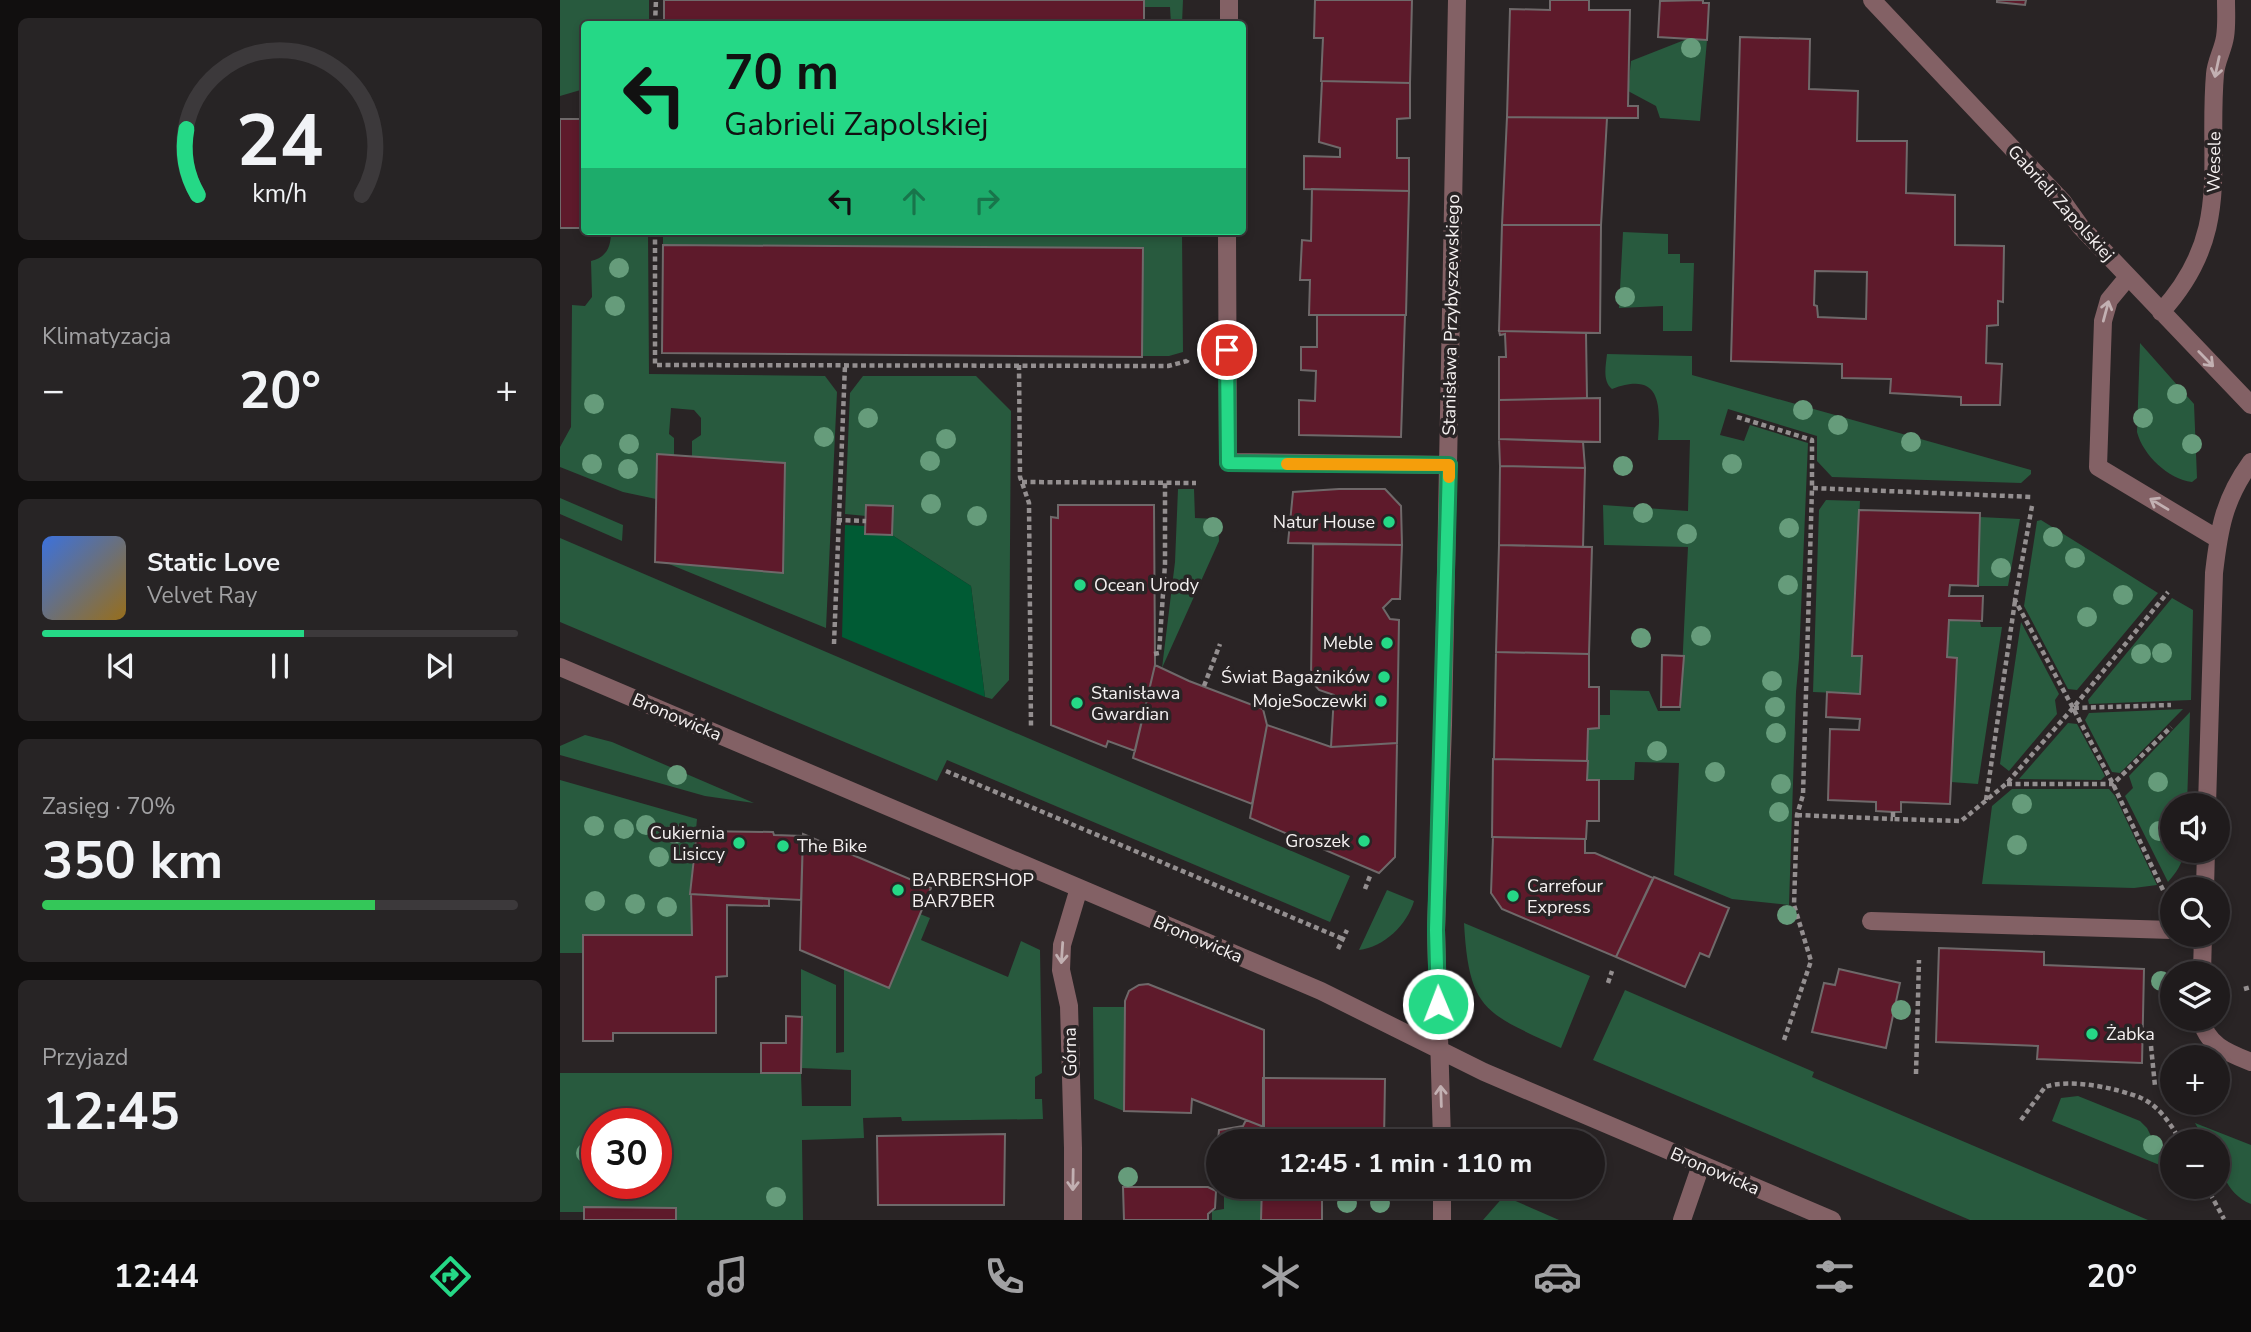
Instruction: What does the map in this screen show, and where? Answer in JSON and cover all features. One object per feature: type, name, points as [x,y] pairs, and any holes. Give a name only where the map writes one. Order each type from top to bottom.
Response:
[{"type":"street","points":[[1228,21],[1229,0]]},
{"type":"street","name":"Stanisława Przybyszewskiego","points":[[1442,1129],[1436,930],[1449,465],[1457,0]]},
{"type":"street","name":"Gabrieli Zapolskiej","points":[[1872,0],[2063,202],[2080,226],[2251,405]]},
{"type":"street","name":"Wesele","points":[[2161,312],[2185,283],[2202,246],[2213,208],[2215,75],[2225,35],[2226,0]]},
{"type":"street","points":[[1227,235],[1228,463],[1449,465]]},
{"type":"street","points":[[2128,277],[2109,300],[2103,321],[2098,467],[2218,539]]},
{"type":"street","points":[[2207,793],[2214,573],[2218,539],[2228,499],[2251,462]]},
{"type":"street","name":"Bronowicka","points":[[560,667],[1321,991],[1547,1100],[1832,1220]]},
{"type":"street","name":"Górna","points":[[1073,1220],[1069,1006],[1062,979],[1062,945],[1079,888]]},
{"type":"street","points":[[1871,921],[2160,930]]},
{"type":"street","points":[[2204,1031],[2221,1049],[2251,1062]]},
{"type":"street","points":[[1682,1220],[1701,1165]]},
{"type":"street","points":[[1442,1199],[1442,1220]]},
{"type":"path","points":[[655,21],[656,0]]},
{"type":"path","points":[[655,235],[655,365],[1168,366],[1187,361],[1189,357]]},
{"type":"path","points":[[834,644],[845,365]]},
{"type":"path","points":[[1019,365],[1022,482],[1029,503],[1031,726]]},
{"type":"path","points":[[1737,417],[1812,440],[1803,795],[1797,815],[1794,905],[1811,961],[1784,1040]]},
{"type":"path","points":[[1022,482],[1200,483]]},
{"type":"path","points":[[1154,654],[1159,653],[1165,564],[1165,482]]},
{"type":"path","points":[[1812,488],[2033,497]]},
{"type":"path","points":[[1986,800],[2015,600],[2032,506]]},
{"type":"path","points":[[837,520],[866,521]]},
{"type":"path","points":[[1797,815],[1961,821],[2006,784],[2073,708],[2168,592]]},
{"type":"path","points":[[2015,600],[2113,784],[2160,885]]},
{"type":"path","points":[[1204,687],[1220,644]]},
{"type":"path","points":[[2073,708],[2180,705]]},
{"type":"path","points":[[2006,784],[2113,784],[2176,722]]},
{"type":"path","points":[[946,771],[1343,939]]},
{"type":"path","points":[[1893,812],[1893,819]]},
{"type":"path","points":[[1365,888],[1370,876]]},
{"type":"path","points":[[1338,949],[1347,930]]},
{"type":"path","points":[[1916,1074],[1919,951]]},
{"type":"path","points":[[1608,983],[1612,971]]},
{"type":"path","points":[[2244,989],[2251,986]]},
{"type":"path","points":[[2151,1046],[2155,1086]]},
{"type":"path","points":[[2021,1120],[2045,1087],[2073,1083],[2088,1084],[2142,1098],[2170,1122],[2174,1129]]},
{"type":"path","points":[[2213,1199],[2224,1219]]},
{"type":"green space","points":[[560,0],[649,0],[649,21],[581,21],[581,90],[560,96]]},
{"type":"green space","points":[[1144,0],[1183,0],[1182,21],[1171,21],[1170,7],[1144,7]]},
{"type":"green space","points":[[1687,39],[1707,40],[1700,121],[1660,118],[1656,106],[1628,91],[1631,61]]},
{"type":"green space","points":[[1623,232],[1668,234],[1668,254],[1680,254],[1680,263],[1694,263],[1692,331],[1663,331],[1663,306],[1619,308]]},
{"type":"green space","points":[[611,235],[648,235],[649,374],[825,376],[837,392],[826,628],[669,564],[782,572],[784,463],[692,456],[692,441],[701,435],[701,418],[694,410],[671,408],[669,434],[674,438],[674,455],[657,454],[656,499],[623,492],[560,467],[560,447],[571,427],[572,305],[585,306],[592,297],[591,261],[601,257],[610,242]]},
{"type":"green space","points":[[663,235],[1182,235],[1183,352],[1169,356],[1142,356],[1142,248],[663,245]]},
{"type":"green space","points":[[2140,343],[2194,404],[2197,478],[2192,482],[2166,471],[2151,457],[2140,441],[2137,432]]},
{"type":"green space","points":[[1607,354],[1692,356],[1692,375],[2031,470],[2031,474],[2021,483],[1832,477],[1817,461],[1817,436],[1728,409],[1720,435],[1744,441],[1750,425],[1808,443],[1789,905],[1732,899],[1674,875],[1679,763],[1635,762],[1634,780],[1587,780],[1588,729],[1599,728],[1599,715],[1610,715],[1610,690],[1649,691],[1658,711],[1680,711],[1688,547],[1604,545],[1603,505],[1688,511],[1690,440],[1658,440],[1659,414],[1654,394],[1648,387],[1640,384],[1612,389],[1606,377]]},
{"type":"green space","points":[[863,376],[976,376],[1011,411],[1009,680],[992,699],[985,697],[971,586],[892,535],[893,506],[866,505],[866,516],[845,514],[850,393]]},
{"type":"green space","points":[[1178,489],[1194,489],[1195,518],[1218,519],[1219,541],[1162,668],[1175,562]]},
{"type":"green space","points":[[560,498],[623,525],[622,541],[560,514]]},
{"type":"green space","points":[[1826,500],[1860,501],[1852,655],[1862,656],[1860,694],[1813,692],[1819,510]]},
{"type":"green space","points":[[1980,517],[2020,519],[2008,586],[1978,586]]},
{"type":"green space","points":[[2041,520],[2158,593],[2077,690],[2068,689],[2024,606],[2037,521]]},
{"type":"green space","points":[[845,525],[865,526],[865,534],[892,535],[971,586],[985,697],[842,637]]},
{"type":"green space","points":[[560,538],[1350,876],[1330,922],[947,760],[937,781],[560,622]]},
{"type":"green space","points":[[2172,598],[2193,610],[2191,700],[2089,704],[2088,700]]},
{"type":"green space","points":[[1949,620],[1980,622],[1981,627],[2002,627],[1978,784],[1951,782],[1957,658],[1947,657]]},
{"type":"green space","points":[[2021,622],[2059,694],[2055,700],[2057,714],[2009,771],[2000,764]]},
{"type":"green space","points":[[2183,709],[2120,773],[2112,772],[2085,720],[2089,713]]},
{"type":"green space","points":[[2190,712],[2187,793],[2160,793],[2160,863],[2181,863],[2172,877],[2166,877],[2125,796],[2133,788],[2129,776]]},
{"type":"green space","points":[[2068,723],[2077,724],[2105,776],[2101,780],[2019,779]]},
{"type":"green space","points":[[585,735],[612,742],[754,803],[705,796],[560,755],[560,746]]},
{"type":"green space","points":[[560,780],[697,819],[690,893],[692,935],[584,935],[584,953],[560,953]]},
{"type":"green space","points":[[2012,789],[2109,789],[2115,796],[2157,885],[2134,888],[1982,884],[1992,806]]},
{"type":"green space","points":[[1387,890],[1414,901],[1411,910],[1386,940],[1359,950]]},
{"type":"green space","points":[[920,914],[930,918],[921,940],[1008,977],[1021,941],[1040,950],[1042,1073],[1035,1077],[1035,1099],[1042,1099],[1043,1119],[902,1121],[901,1117],[863,1118],[864,1138],[802,1140],[803,1220],[676,1220],[675,1208],[584,1207],[584,1212],[560,1212],[560,1073],[801,1073],[802,1106],[851,1106],[851,1070],[801,1068],[801,969],[836,985],[836,1053],[844,1052],[844,969],[889,987]]},
{"type":"green space","points":[[1464,923],[1590,976],[1561,1048],[1514,1026],[1486,1005],[1477,992],[1471,975]]},
{"type":"green space","points":[[1625,990],[1814,1072],[1812,1077],[2148,1220],[1970,1220],[1593,1060]]},
{"type":"green space","points":[[1093,1007],[1125,1007],[1124,1111],[1094,1099]]},
{"type":"green space","points":[[2078,1096],[2140,1121],[2147,1128],[2160,1154],[2160,1165],[2052,1121],[2061,1098]]},
{"type":"green space","points":[[2195,1123],[2210,1129],[2198,1129]]},
{"type":"green space","points":[[2230,1137],[2251,1145],[2251,1204],[2230,1187]]},
{"type":"green space","points":[[1224,1199],[1262,1199],[1261,1220],[1212,1220],[1212,1211],[1224,1209]]},
{"type":"green space","points":[[1501,1199],[1511,1199],[1559,1220],[1483,1220]]},
{"type":"building","points":[[664,0],[1144,0],[1144,21],[664,21]]},
{"type":"building","points":[[1315,0],[1412,0],[1410,83],[1321,81],[1323,38],[1314,38]]},
{"type":"building","points":[[1550,0],[1589,0],[1589,10],[1630,10],[1628,106],[1638,106],[1638,118],[1507,117],[1510,9],[1550,10]]},
{"type":"building","points":[[1703,0],[1703,3],[1709,3],[1707,40],[1658,37],[1660,1]]},
{"type":"building","points":[[1997,0],[2026,0],[2025,5]]},
{"type":"building","points":[[1740,37],[1810,39],[1809,89],[1858,91],[1857,141],[1907,141],[1906,193],[1955,195],[1955,245],[2004,246],[2003,302],[1998,301],[1998,325],[1987,326],[1986,363],[2002,364],[2000,405],[1961,405],[1961,397],[1890,393],[1891,379],[1842,378],[1842,364],[1731,361]],"holes":[[[1815,271],[1867,272],[1866,319],[1818,317],[1817,306],[1814,305]]]},
{"type":"building","points":[[1322,81],[1410,83],[1410,118],[1397,119],[1397,158],[1409,158],[1409,191],[1304,189],[1304,156],[1340,157],[1340,148],[1319,142]]},
{"type":"building","points":[[1507,117],[1607,118],[1601,225],[1502,225]]},
{"type":"building","points":[[560,119],[581,119],[581,228],[560,228]]},
{"type":"building","points":[[1312,189],[1409,191],[1406,315],[1309,315],[1310,280],[1300,280],[1302,240],[1311,241]]},
{"type":"building","points":[[1502,225],[1601,225],[1600,333],[1499,331]]},
{"type":"building","points":[[663,245],[1143,248],[1142,357],[662,353]]},
{"type":"building","points":[[1317,315],[1405,315],[1401,437],[1299,435],[1299,400],[1315,401],[1316,371],[1301,370],[1301,347],[1317,347]]},
{"type":"building","points":[[1499,331],[1586,333],[1587,398],[1499,400],[1499,357],[1506,357],[1505,334],[1500,335]]},
{"type":"building","points":[[1600,398],[1600,442],[1499,439],[1499,400]]},
{"type":"building","points":[[1499,439],[1583,442],[1585,468],[1500,466]]},
{"type":"building","points":[[657,454],[785,463],[783,573],[655,562]]},
{"type":"building","points":[[1500,466],[1585,468],[1583,547],[1499,545]]},
{"type":"building","points":[[1385,489],[1401,506],[1402,545],[1288,543],[1293,492]]},
{"type":"building","points":[[866,505],[893,506],[892,535],[865,534]]},
{"type":"building","points":[[1058,505],[1154,505],[1155,665],[1135,751],[1108,741],[1106,747],[1051,725],[1051,517],[1058,518]]},
{"type":"building","points":[[1859,510],[1980,513],[1978,586],[1950,585],[1949,596],[1983,596],[1982,621],[1949,620],[1947,657],[1957,658],[1950,804],[1901,802],[1901,812],[1893,812],[1876,811],[1876,802],[1828,800],[1830,729],[1859,730],[1860,719],[1826,717],[1827,692],[1860,694],[1862,656],[1852,656]]},
{"type":"building","points":[[1313,544],[1402,545],[1400,599],[1392,599],[1383,608],[1390,619],[1399,620],[1397,743],[1331,747],[1334,695],[1319,690],[1311,677]]},
{"type":"building","points":[[1499,545],[1592,547],[1589,654],[1496,652]]},
{"type":"building","points":[[1496,652],[1589,654],[1589,687],[1599,687],[1599,728],[1588,729],[1587,761],[1494,759]]},
{"type":"building","points":[[1662,655],[1684,656],[1680,707],[1661,707]]},
{"type":"building","points":[[1155,665],[1263,709],[1267,725],[1252,804],[1133,758]]},
{"type":"building","points":[[1267,725],[1331,747],[1397,743],[1395,857],[1379,873],[1250,818]]},
{"type":"building","points":[[1493,759],[1588,761],[1587,780],[1599,780],[1599,821],[1587,821],[1586,839],[1492,837]]},
{"type":"building","points":[[697,831],[773,832],[774,835],[803,836],[801,900],[690,894]]},
{"type":"building","points":[[803,834],[931,888],[889,988],[800,950]]},
{"type":"building","points":[[1493,837],[1585,839],[1585,853],[1595,853],[1653,878],[1616,957],[1502,909],[1491,893]]},
{"type":"building","points":[[1654,877],[1729,908],[1709,957],[1700,953],[1685,987],[1616,957]]},
{"type":"building","points":[[691,894],[769,899],[769,906],[727,905],[727,976],[716,977],[716,1033],[613,1033],[613,1041],[583,1041],[583,935],[692,935]]},
{"type":"building","points":[[1939,948],[2044,952],[2044,965],[2144,969],[2142,1063],[2037,1059],[2038,1046],[1936,1042]]},
{"type":"building","points":[[1839,969],[1900,983],[1886,1048],[1812,1032],[1824,983],[1835,985]]},
{"type":"building","points":[[1148,984],[1264,1030],[1264,1127],[1192,1099],[1191,1113],[1124,1111],[1125,1001],[1129,991],[1139,985]]},
{"type":"building","points":[[786,1016],[802,1017],[801,1073],[761,1073],[761,1043],[786,1043]]},
{"type":"building","points":[[1263,1078],[1385,1079],[1384,1129],[1263,1129]]},
{"type":"building","points":[[1246,1120],[1264,1129],[1225,1129],[1243,1126]]},
{"type":"building","points":[[1005,1134],[1004,1205],[878,1205],[877,1136]]},
{"type":"building","points":[[1123,1187],[1206,1187],[1206,1199],[1216,1199],[1215,1208],[1208,1214],[1208,1220],[1124,1220]]},
{"type":"building","points":[[1262,1199],[1322,1199],[1322,1220],[1261,1220]]},
{"type":"building","points":[[584,1207],[676,1208],[676,1220],[584,1220]]},
{"type":"slow traffic","points":[[1287,464],[1449,465],[1449,477]]},
{"type":"place","name":"Natur House","points":[[1389,522]]},
{"type":"place","name":"Ocean Urody","points":[[1080,585]]},
{"type":"place","name":"Meble","points":[[1387,643]]},
{"type":"place","name":"Świat Bagażników","points":[[1384,677]]},
{"type":"place","name":"MojeSoczewki","points":[[1381,701]]},
{"type":"place","name":"Stanisława Gwardian","points":[[1077,703]]},
{"type":"place","name":"Groszek","points":[[1364,841]]},
{"type":"place","name":"Cukiernia Lisiccy","points":[[739,843]]},
{"type":"place","name":"The Bike","points":[[783,846]]},
{"type":"place","name":"BARBERSHOP BAR7BER","points":[[898,890]]},
{"type":"place","name":"Carrefour Express","points":[[1513,896]]},
{"type":"place","name":"Żabka","points":[[2092,1034]]},
{"type":"route","points":[[1227,350],[1228,463],[1449,465],[1436,930],[1438,1004]]}]
